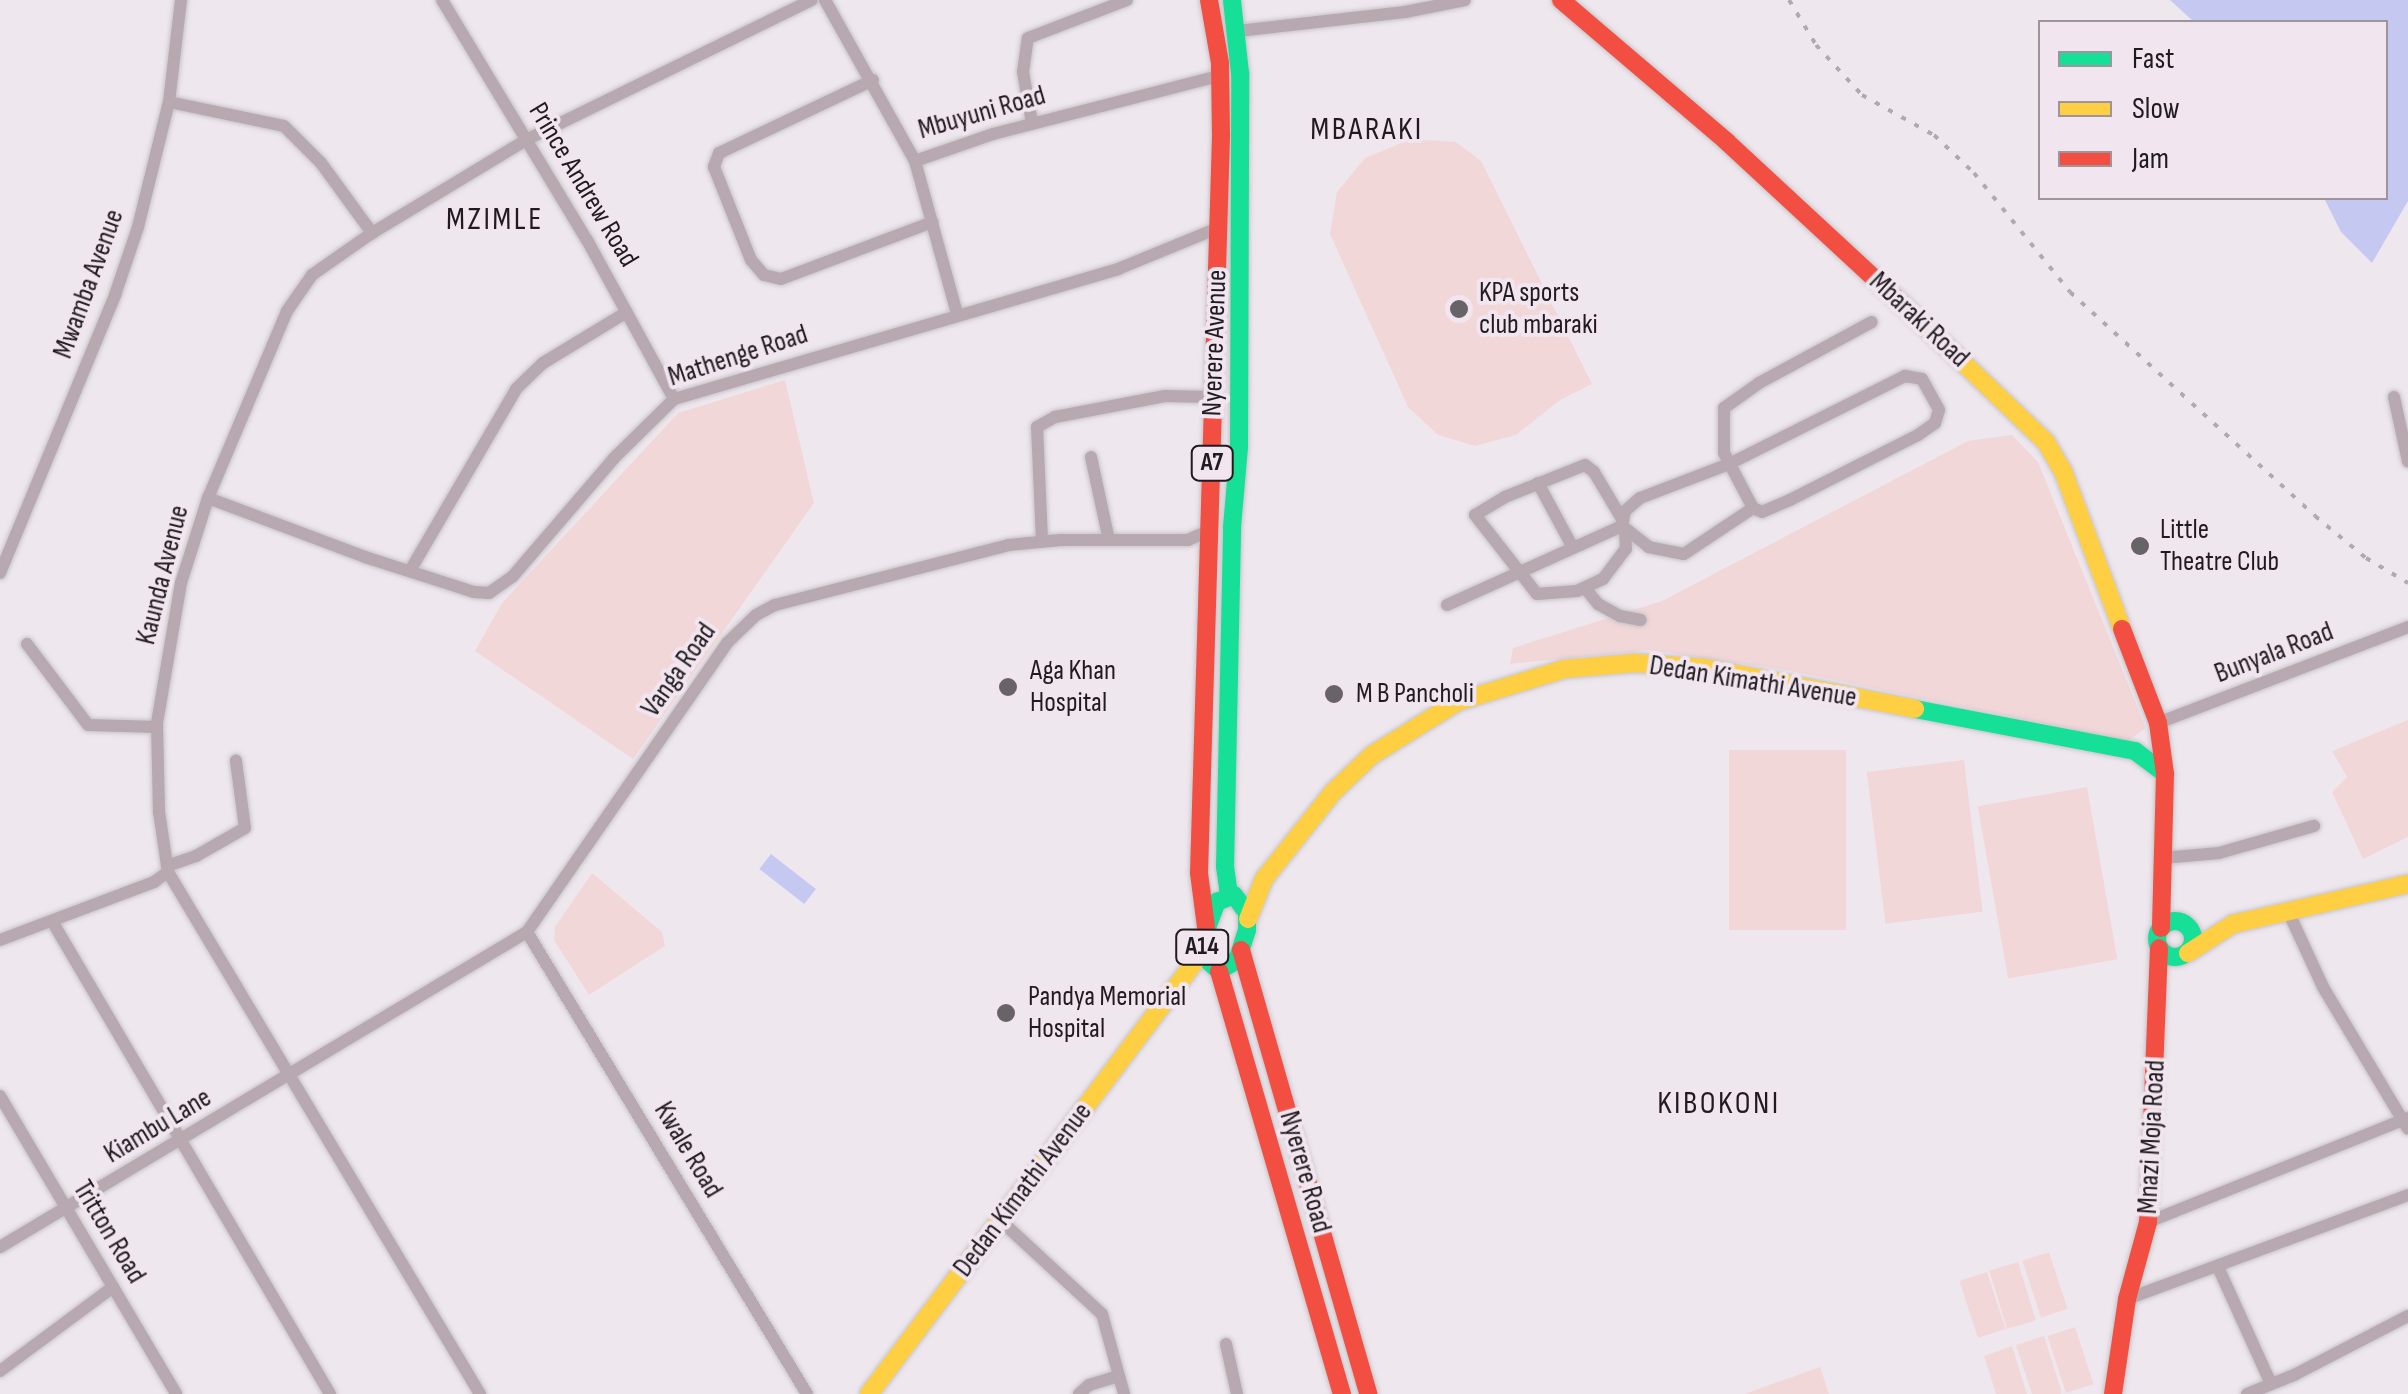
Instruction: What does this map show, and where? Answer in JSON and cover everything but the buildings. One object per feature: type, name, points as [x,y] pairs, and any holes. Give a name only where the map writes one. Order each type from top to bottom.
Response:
[{"type":"main road","name":"Mbaraki Road","points":[[1561,0],[1727,142],[2038,431],[2063,471],[2158,727]]},
{"type":"main road","name":"Nyerere Avenue","points":[[1231,896],[1225,867],[1232,527],[1239,446],[1240,72],[1232,3]]},
{"type":"main road","points":[[1210,6],[1232,3]]},
{"type":"main road","name":"Nyerere Avenue","points":[[1206,927],[1199,873],[1220,76],[1210,6]]},
{"type":"main road","points":[[1217,258],[1239,446]]},
{"type":"main road","points":[[1207,604],[1230,605]]},
{"type":"main road","name":"Dedan Kimathi Avenue","points":[[1264,879],[1345,779],[1412,726],[1508,683],[1576,668],[1635,663],[1705,668],[2135,751],[2165,774]]},
{"type":"main road","points":[[2135,751],[2158,727]]},
{"type":"main road","points":[[2158,727],[2165,774],[2162,866],[2183,922],[2194,938],[2160,996]]},
{"type":"main road","points":[[1203,750],[1228,748]]},
{"type":"main road","name":"Mnazi Moja Road","points":[[2112,1394],[2127,1299],[2148,1222],[2160,996],[2162,866]]},
{"type":"main road","points":[[1231,896],[1264,879]]},
{"type":"main road","points":[[1248,919],[1264,879]]},
{"type":"main road","points":[[2161,928],[2183,922],[2233,924],[2408,884]]},
{"type":"main road","name":"A14","points":[[1231,896],[1248,919],[1233,966],[1217,970],[1202,951],[1206,927],[1217,902],[1231,896]]},
{"type":"main road","points":[[2159,948],[2183,955],[2233,924]]},
{"type":"main road","name":"Nyerere Road","points":[[1241,950],[1368,1394]]},
{"type":"main road","name":"Dedan Kimathi Avenue","points":[[869,1394],[1202,951]]},
{"type":"main road","name":"Dedan Kimathi Avenue","points":[[1177,986],[1217,970]]},
{"type":"main road","name":"Nyerere Road","points":[[1217,970],[1342,1394]]},
{"type":"main road","points":[[1280,1182],[1306,1176]]},
{"type":"main road","points":[[1289,1211],[1314,1204]]},
{"type":"street","name":"Mwamba Avenue","points":[[0,573],[124,272],[168,102],[180,0]]},
{"type":"street","name":"Prince Andrew Road","points":[[442,0],[628,312],[674,399]]},
{"type":"street","name":"Kaunda Avenue","points":[[480,1394],[168,869],[159,812],[157,727],[181,583],[208,498],[294,300],[312,275],[372,233],[526,140],[812,0]]},
{"type":"street","name":"Mbuyuni Road","points":[[825,0],[915,160],[1032,123],[1240,72]]},
{"type":"street","points":[[1032,123],[1023,72],[1028,38],[1127,0]]},
{"type":"street","points":[[1238,31],[1368,17],[1465,0]]},
{"type":"street","points":[[873,80],[720,153],[714,167],[751,260],[764,275],[781,279],[933,222]]},
{"type":"street","points":[[168,102],[284,126],[321,162],[372,233]]},
{"type":"street","points":[[915,160],[958,313]]},
{"type":"street","name":"Mathenge Road","points":[[208,498],[364,557],[412,569],[474,592],[489,592],[506,583],[614,458],[674,399],[1118,269],[1239,218]]},
{"type":"street","points":[[412,569],[516,390],[543,363],[628,312]]},
{"type":"street","points":[[1446,605],[1623,525],[1640,498],[1729,464],[1905,376],[1926,383],[1939,410],[1936,423],[1790,500],[1762,512],[1753,508],[1729,464],[1720,418],[1731,400],[1872,322]]},
{"type":"street","points":[[1042,541],[1037,426],[1055,417],[1165,396],[1213,397]]},
{"type":"street","points":[[2394,397],[2408,462]]},
{"type":"street","points":[[1092,457],[1109,540]]},
{"type":"street","points":[[1623,525],[1626,549],[1615,568],[1585,588],[1537,594],[1474,515],[1585,465],[1623,525],[1649,547],[1675,556],[1753,508]]},
{"type":"street","points":[[1538,483],[1572,546]]},
{"type":"street","name":"Vanga Road","points":[[290,1076],[527,932],[727,643],[756,615],[811,596],[1008,545],[1042,541],[1188,540],[1210,529],[1232,527]]},
{"type":"street","points":[[1188,540],[1208,554],[1232,556]]},
{"type":"street","points":[[1585,588],[1598,604],[1620,616],[1641,620]]},
{"type":"street","name":"Bunyala Road","points":[[2158,727],[2408,628]]},
{"type":"street","points":[[28,644],[88,725],[157,727]]},
{"type":"street","points":[[0,940],[154,882],[168,869],[245,828],[236,761]]},
{"type":"street","points":[[2162,866],[2314,826]]},
{"type":"street","points":[[2148,1222],[2406,1122],[2279,912]]},
{"type":"street","points":[[52,920],[330,1394]]},
{"type":"street","name":"Kwale Road","points":[[527,932],[807,1394]]},
{"type":"street","name":"Kiambu Lane","points":[[0,1248],[290,1076]]},
{"type":"street","name":"Tritton Road","points":[[0,1096],[176,1394]]},
{"type":"street","points":[[2127,1299],[2408,1195]]},
{"type":"street","points":[[1000,1220],[1102,1314],[1124,1394]]},
{"type":"street","points":[[2218,1268],[2270,1384]]},
{"type":"street","points":[[0,1371],[113,1287]]},
{"type":"street","points":[[2246,1394],[2407,1317]]},
{"type":"street","points":[[1226,1344],[1238,1394]]},
{"type":"street","points":[[1079,1394],[1089,1385],[1118,1376]]},
{"type":"shaded area","name":"KPA sports club mbaraki","points":[[1411,139],[1456,142],[1481,161],[1592,384],[1560,400],[1516,435],[1475,446],[1438,435],[1408,407],[1330,234],[1337,192],[1365,158]]},
{"type":"shaded area","points":[[785,380],[814,503],[633,759],[475,651],[502,603],[678,413]]},
{"type":"shaded area","points":[[2012,435],[2038,462],[2146,728],[2128,741],[1791,671],[1649,650],[1510,664],[1513,648],[1662,601],[1968,441]]},
{"type":"shaded area","points":[[2408,720],[2408,837],[2363,859],[2332,792],[2347,777],[2332,751]]},
{"type":"shaded area","points":[[1729,750],[1846,750],[1846,930],[1729,930]]},
{"type":"shaded area","points":[[1964,760],[1983,912],[1885,924],[1867,772]]},
{"type":"shaded area","points":[[2087,787],[2117,959],[2008,979],[1978,806]]},
{"type":"shaded area","points":[[592,873],[662,932],[665,946],[589,995],[554,940],[555,927]]},
{"type":"shaded area","points":[[2049,1252],[2068,1309],[2041,1318],[2022,1261]]},
{"type":"shaded area","points":[[2018,1262],[2036,1320],[2007,1329],[1989,1271]]},
{"type":"shaded area","points":[[1987,1272],[2006,1329],[1978,1338],[1959,1281]]},
{"type":"shaded area","points":[[2075,1327],[2094,1384],[2066,1393],[2047,1336]]},
{"type":"shaded area","points":[[2044,1336],[2060,1394],[2032,1394],[2016,1345]]},
{"type":"shaded area","points":[[2012,1346],[2027,1394],[1996,1394],[1984,1356]]},
{"type":"shaded area","points":[[1820,1367],[1829,1394],[1744,1394]]},
{"type":"water","points":[[2170,0],[2408,0],[2408,201],[2372,263],[2341,232],[2325,200],[2388,200],[2388,20],[2192,20]]},
{"type":"water","points":[[771,854],[816,889],[804,904],[759,869]]},
{"type":"railway","points":[[1789,0],[1816,45],[1862,95],[1934,135],[1974,173],[2070,292],[2315,516],[2366,558],[2408,583]]},
{"type":"traffic: fast","points":[[1229,895],[1225,867],[1232,527],[1239,447],[1240,73],[1232,0]]},
{"type":"traffic: fast","points":[[1915,709],[2135,751],[2165,774]]},
{"type":"traffic: fast","points":[[1234,895],[1247,913],[1247,930],[1237,960],[1219,971],[1205,958],[1203,938],[1217,902],[1234,895]]},
{"type":"traffic: fast","points":[[2175,921],[2188,926],[2193,939],[2188,952],[2175,957],[2162,952],[2157,939],[2162,926],[2175,921]]},
{"type":"traffic: slow","points":[[1903,305],[2046,442],[2063,471],[2122,629]]},
{"type":"traffic: slow","points":[[1248,919],[1264,879],[1333,792],[1372,755],[1457,702],[1564,669],[1635,663],[1705,668],[1915,709]]},
{"type":"traffic: slow","points":[[2188,953],[2233,924],[2408,884]]},
{"type":"traffic: slow","points":[[869,1394],[1203,951]]},
{"type":"traffic: jam","points":[[1206,927],[1199,873],[1221,136],[1220,63],[1209,0]]},
{"type":"traffic: jam","points":[[1561,0],[1727,142],[1903,305]]},
{"type":"traffic: jam","points":[[2122,629],[2158,723],[2165,774],[2161,928]]},
{"type":"traffic: jam","points":[[2113,1394],[2127,1299],[2148,1222],[2159,948]]},
{"type":"traffic: jam","points":[[1241,950],[1368,1394]]},
{"type":"traffic: jam","points":[[1219,971],[1342,1394]]},
{"type":"place","name":"KPA sports club mbaraki","points":[[1459,309]]},
{"type":"place","name":"Little Theatre Club","points":[[2140,546]]},
{"type":"place","name":"Aga Khan Hospital","points":[[1008,687]]},
{"type":"place","name":"M B Pancholi","points":[[1334,694]]},
{"type":"place","name":"Pandya Memorial Hospital","points":[[1006,1013]]},
{"type":"district","name":"MBARAKI","points":[[1367,130]]},
{"type":"district","name":"MZIMLE","points":[[495,220]]},
{"type":"district","name":"KIBOKONI","points":[[1719,1104]]}]
